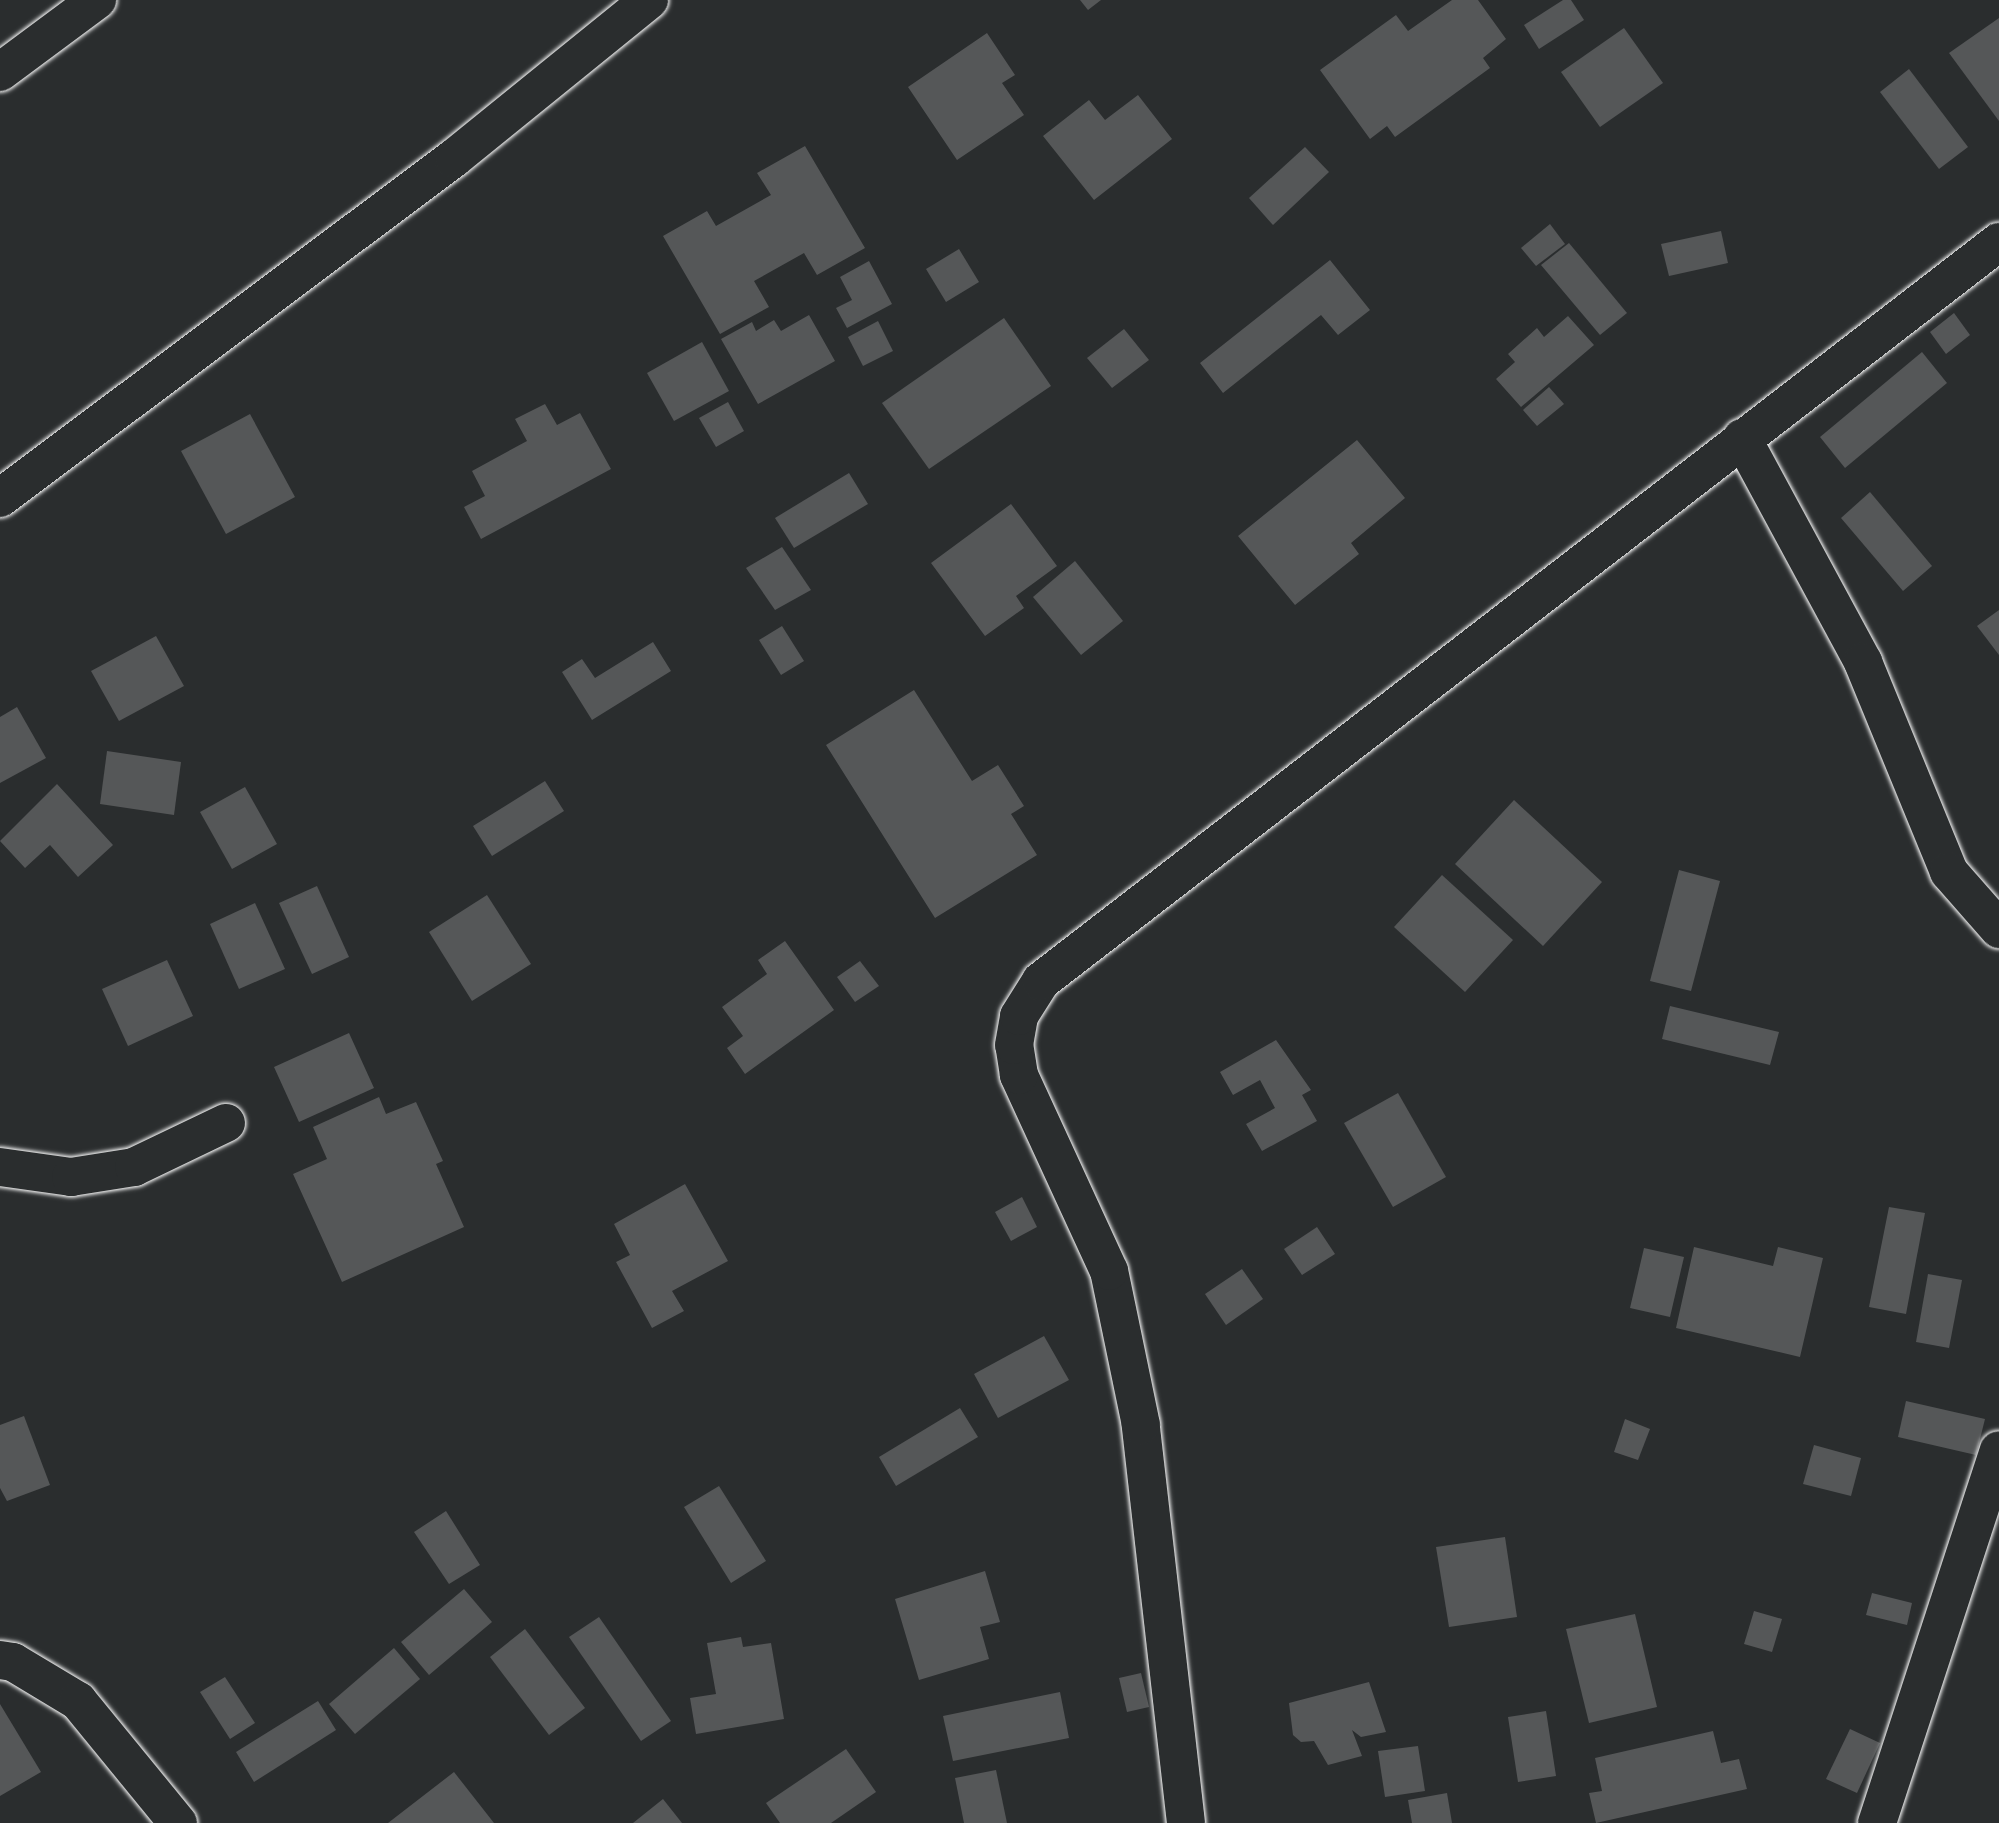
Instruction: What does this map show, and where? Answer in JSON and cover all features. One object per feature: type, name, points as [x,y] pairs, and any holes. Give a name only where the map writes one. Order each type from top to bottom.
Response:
[{"type":"street","points":[[0,72],[97,0]]},
{"type":"street","points":[[0,498],[454,158],[649,0]]},
{"type":"street","points":[[1186,1823],[1136,1399],[1109,1271],[1019,1075],[1014,1045],[1019,1016],[1041,981],[1741,438],[1999,242]]},
{"type":"street","points":[[1741,438],[1863,662],[1949,872],[1999,929]]},
{"type":"street","points":[[0,1167],[71,1177],[134,1167],[226,1123]]},
{"type":"street","points":[[1877,1823],[1999,1450]]},
{"type":"street","points":[[0,1660],[13,1662],[78,1701],[178,1823]]},
{"type":"building","points":[[1080,0],[1101,0],[1088,10]]},
{"type":"building","points":[[1452,0],[1478,0],[1506,39],[1483,58],[1490,68],[1395,137],[1387,126],[1370,139],[1320,70],[1396,15],[1408,31]]},
{"type":"building","points":[[1563,0],[1571,0],[1584,20],[1539,49],[1524,25]]},
{"type":"building","points":[[1999,18],[1999,121],[1949,53]]},
{"type":"building","points":[[1624,28],[1663,83],[1600,127],[1561,72]]},
{"type":"building","points":[[987,33],[1015,75],[1002,83],[1024,115],[957,160],[908,87]]},
{"type":"building","points":[[1909,69],[1968,147],[1939,169],[1880,92]]},
{"type":"building","points":[[1138,95],[1172,139],[1094,200],[1043,136],[1089,100],[1105,120]]},
{"type":"building","points":[[805,146],[865,248],[817,275],[804,253],[754,281],[769,307],[720,334],[663,236],[707,211],[716,226],[771,195],[757,173]]},
{"type":"building","points":[[1305,147],[1329,172],[1273,225],[1249,198]]},
{"type":"building","points":[[1550,224],[1565,244],[1536,266],[1521,248]]},
{"type":"building","points":[[1721,231],[1728,263],[1669,276],[1661,244]]},
{"type":"building","points":[[1569,243],[1627,313],[1600,335],[1541,265]]},
{"type":"building","points":[[959,249],[979,282],[946,302],[926,269]]},
{"type":"building","points":[[1330,260],[1370,310],[1338,335],[1321,315],[1223,393],[1200,363]]},
{"type":"building","points":[[869,261],[892,304],[847,328],[836,308],[852,300],[840,277]]},
{"type":"building","points":[[1954,313],[1970,335],[1946,354],[1930,332]]},
{"type":"building","points":[[809,315],[835,361],[758,404],[721,339],[752,322],[756,331],[774,320],[781,331]]},
{"type":"building","points":[[1568,316],[1594,345],[1521,407],[1496,379],[1515,362],[1508,354],[1537,328],[1544,337]]},
{"type":"building","points":[[1004,318],[1051,386],[929,469],[882,403]]},
{"type":"building","points":[[878,321],[893,351],[863,366],[848,337]]},
{"type":"building","points":[[1124,329],[1149,360],[1112,388],[1087,358]]},
{"type":"building","points":[[702,342],[729,391],[674,421],[647,373]]},
{"type":"building","points":[[1922,352],[1947,383],[1845,468],[1820,437]]},
{"type":"building","points":[[1549,387],[1564,404],[1537,426],[1523,410]]},
{"type":"building","points":[[728,402],[744,431],[716,447],[699,418]]},
{"type":"building","points":[[545,404],[557,425],[580,413],[611,469],[481,539],[464,507],[485,496],[472,471],[527,441],[515,419]]},
{"type":"building","points":[[250,414],[295,497],[226,534],[181,451]]},
{"type":"building","points":[[1357,440],[1405,498],[1351,543],[1359,554],[1295,605],[1238,536]]},
{"type":"building","points":[[849,473],[868,504],[794,548],[775,518]]},
{"type":"building","points":[[1870,492],[1932,566],[1903,591],[1841,518]]},
{"type":"building","points":[[1011,504],[1057,566],[1016,596],[1024,608],[985,636],[931,563]]},
{"type":"building","points":[[782,547],[811,590],[775,610],[746,568]]},
{"type":"building","points":[[1075,561],[1123,621],[1081,655],[1033,597]]},
{"type":"building","points":[[1999,610],[1999,655],[1977,626]]},
{"type":"building","points":[[782,626],[804,661],[781,675],[759,640]]},
{"type":"building","points":[[156,636],[184,686],[119,721],[91,671]]},
{"type":"building","points":[[653,642],[671,671],[592,720],[562,672],[582,659],[595,678]]},
{"type":"building","points":[[914,690],[972,781],[998,765],[1024,806],[1011,814],[1037,855],[935,918],[826,745]]},
{"type":"building","points":[[17,707],[46,758],[0,783],[0,717]]},
{"type":"building","points":[[107,751],[181,762],[174,815],[100,804]]},
{"type":"building","points":[[545,781],[564,811],[492,856],[473,826]]},
{"type":"building","points":[[57,784],[113,845],[78,877],[50,845],[25,868],[0,841]]},
{"type":"building","points":[[245,787],[277,844],[232,869],[200,812]]},
{"type":"building","points":[[1514,800],[1602,882],[1543,946],[1455,864]]},
{"type":"building","points":[[1679,870],[1720,881],[1691,991],[1650,981]]},
{"type":"building","points":[[1442,875],[1513,940],[1465,992],[1394,927]]},
{"type":"building","points":[[317,886],[349,957],[312,974],[279,903]]},
{"type":"building","points":[[487,895],[531,964],[472,1001],[429,932]]},
{"type":"building","points":[[255,903],[285,969],[239,989],[210,924]]},
{"type":"building","points":[[785,941],[834,1010],[745,1074],[727,1048],[743,1036],[722,1007],[767,974],[758,960]]},
{"type":"building","points":[[167,960],[193,1016],[128,1046],[102,989]]},
{"type":"building","points":[[860,961],[879,986],[855,1002],[837,977]]},
{"type":"building","points":[[1670,1006],[1779,1032],[1770,1065],[1662,1039]]},
{"type":"building","points":[[349,1033],[374,1088],[299,1122],[274,1067]]},
{"type":"building","points":[[1276,1040],[1311,1090],[1302,1095],[1317,1121],[1262,1151],[1246,1124],[1275,1108],[1260,1080],[1233,1095],[1220,1072]]},
{"type":"building","points":[[1398,1093],[1446,1177],[1393,1207],[1344,1123]]},
{"type":"building","points":[[379,1097],[386,1114],[416,1102],[443,1161],[436,1164],[464,1227],[342,1282],[293,1174],[327,1159],[313,1127]]},
{"type":"building","points":[[685,1184],[728,1261],[672,1291],[684,1311],[652,1328],[616,1262],[630,1255],[614,1224]]},
{"type":"building","points":[[1022,1197],[1037,1227],[1011,1241],[995,1212]]},
{"type":"building","points":[[1889,1207],[1925,1213],[1906,1314],[1869,1307]]},
{"type":"building","points":[[1317,1227],[1335,1254],[1302,1275],[1284,1249]]},
{"type":"building","points":[[1694,1247],[1773,1266],[1778,1247],[1823,1258],[1800,1357],[1676,1328]]},
{"type":"building","points":[[1644,1248],[1684,1257],[1670,1317],[1630,1308]]},
{"type":"building","points":[[1242,1269],[1263,1299],[1226,1325],[1205,1294]]},
{"type":"building","points":[[1928,1274],[1962,1280],[1949,1348],[1916,1342]]},
{"type":"building","points":[[1044,1336],[1069,1380],[998,1418],[974,1374]]},
{"type":"building","points":[[1906,1401],[1985,1419],[1976,1455],[1898,1437]]},
{"type":"building","points":[[960,1408],[978,1437],[896,1486],[879,1457]]},
{"type":"building","points":[[24,1416],[50,1485],[7,1501],[0,1488],[0,1425]]},
{"type":"building","points":[[1625,1419],[1650,1429],[1638,1460],[1614,1452]]},
{"type":"building","points":[[1814,1445],[1861,1458],[1851,1496],[1803,1484]]},
{"type":"building","points":[[719,1486],[766,1561],[731,1583],[684,1507]]},
{"type":"building","points":[[446,1511],[480,1565],[449,1584],[414,1532]]},
{"type":"building","points":[[1505,1537],[1517,1617],[1449,1627],[1436,1547]]},
{"type":"building","points":[[985,1571],[1000,1622],[980,1627],[989,1659],[919,1680],[895,1599]]},
{"type":"building","points":[[464,1589],[492,1622],[429,1675],[401,1642]]},
{"type":"building","points":[[1872,1593],[1912,1603],[1907,1625],[1866,1615]]},
{"type":"building","points":[[1754,1611],[1782,1619],[1772,1652],[1744,1644]]},
{"type":"building","points":[[1635,1614],[1657,1707],[1589,1723],[1566,1629]]},
{"type":"building","points":[[599,1617],[671,1721],[641,1741],[569,1637]]},
{"type":"building","points":[[525,1629],[585,1708],[549,1735],[490,1657]]},
{"type":"building","points":[[741,1637],[743,1647],[771,1643],[784,1719],[696,1734],[690,1698],[716,1694],[707,1643]]},
{"type":"building","points":[[394,1648],[420,1679],[355,1734],[329,1704]]},
{"type":"building","points":[[1141,1673],[1149,1707],[1127,1712],[1119,1678]]},
{"type":"building","points":[[225,1677],[255,1723],[230,1739],[200,1692]]},
{"type":"building","points":[[1369,1682],[1386,1732],[1361,1737],[1352,1730],[1362,1756],[1328,1765],[1314,1741],[1301,1742],[1293,1735],[1289,1703]]},
{"type":"building","points":[[1060,1692],[1069,1738],[953,1761],[943,1716]]},
{"type":"building","points":[[318,1701],[336,1730],[254,1782],[236,1752]]},
{"type":"building","points":[[0,1704],[41,1772],[0,1796]]},
{"type":"building","points":[[1546,1711],[1556,1776],[1518,1782],[1508,1717]]},
{"type":"building","points":[[1850,1729],[1880,1743],[1857,1793],[1826,1779]]},
{"type":"building","points":[[1713,1731],[1721,1763],[1739,1759],[1747,1789],[1596,1823],[1589,1793],[1602,1791],[1595,1758]]},
{"type":"building","points":[[1418,1746],[1425,1791],[1385,1797],[1378,1751]]},
{"type":"building","points":[[846,1749],[876,1792],[831,1823],[780,1823],[766,1803]]},
{"type":"building","points":[[996,1770],[1007,1823],[964,1823],[955,1778]]},
{"type":"building","points":[[454,1772],[494,1823],[388,1823]]},
{"type":"building","points":[[1447,1793],[1452,1823],[1412,1823],[1408,1800]]},
{"type":"building","points":[[663,1799],[682,1823],[633,1823]]}]
